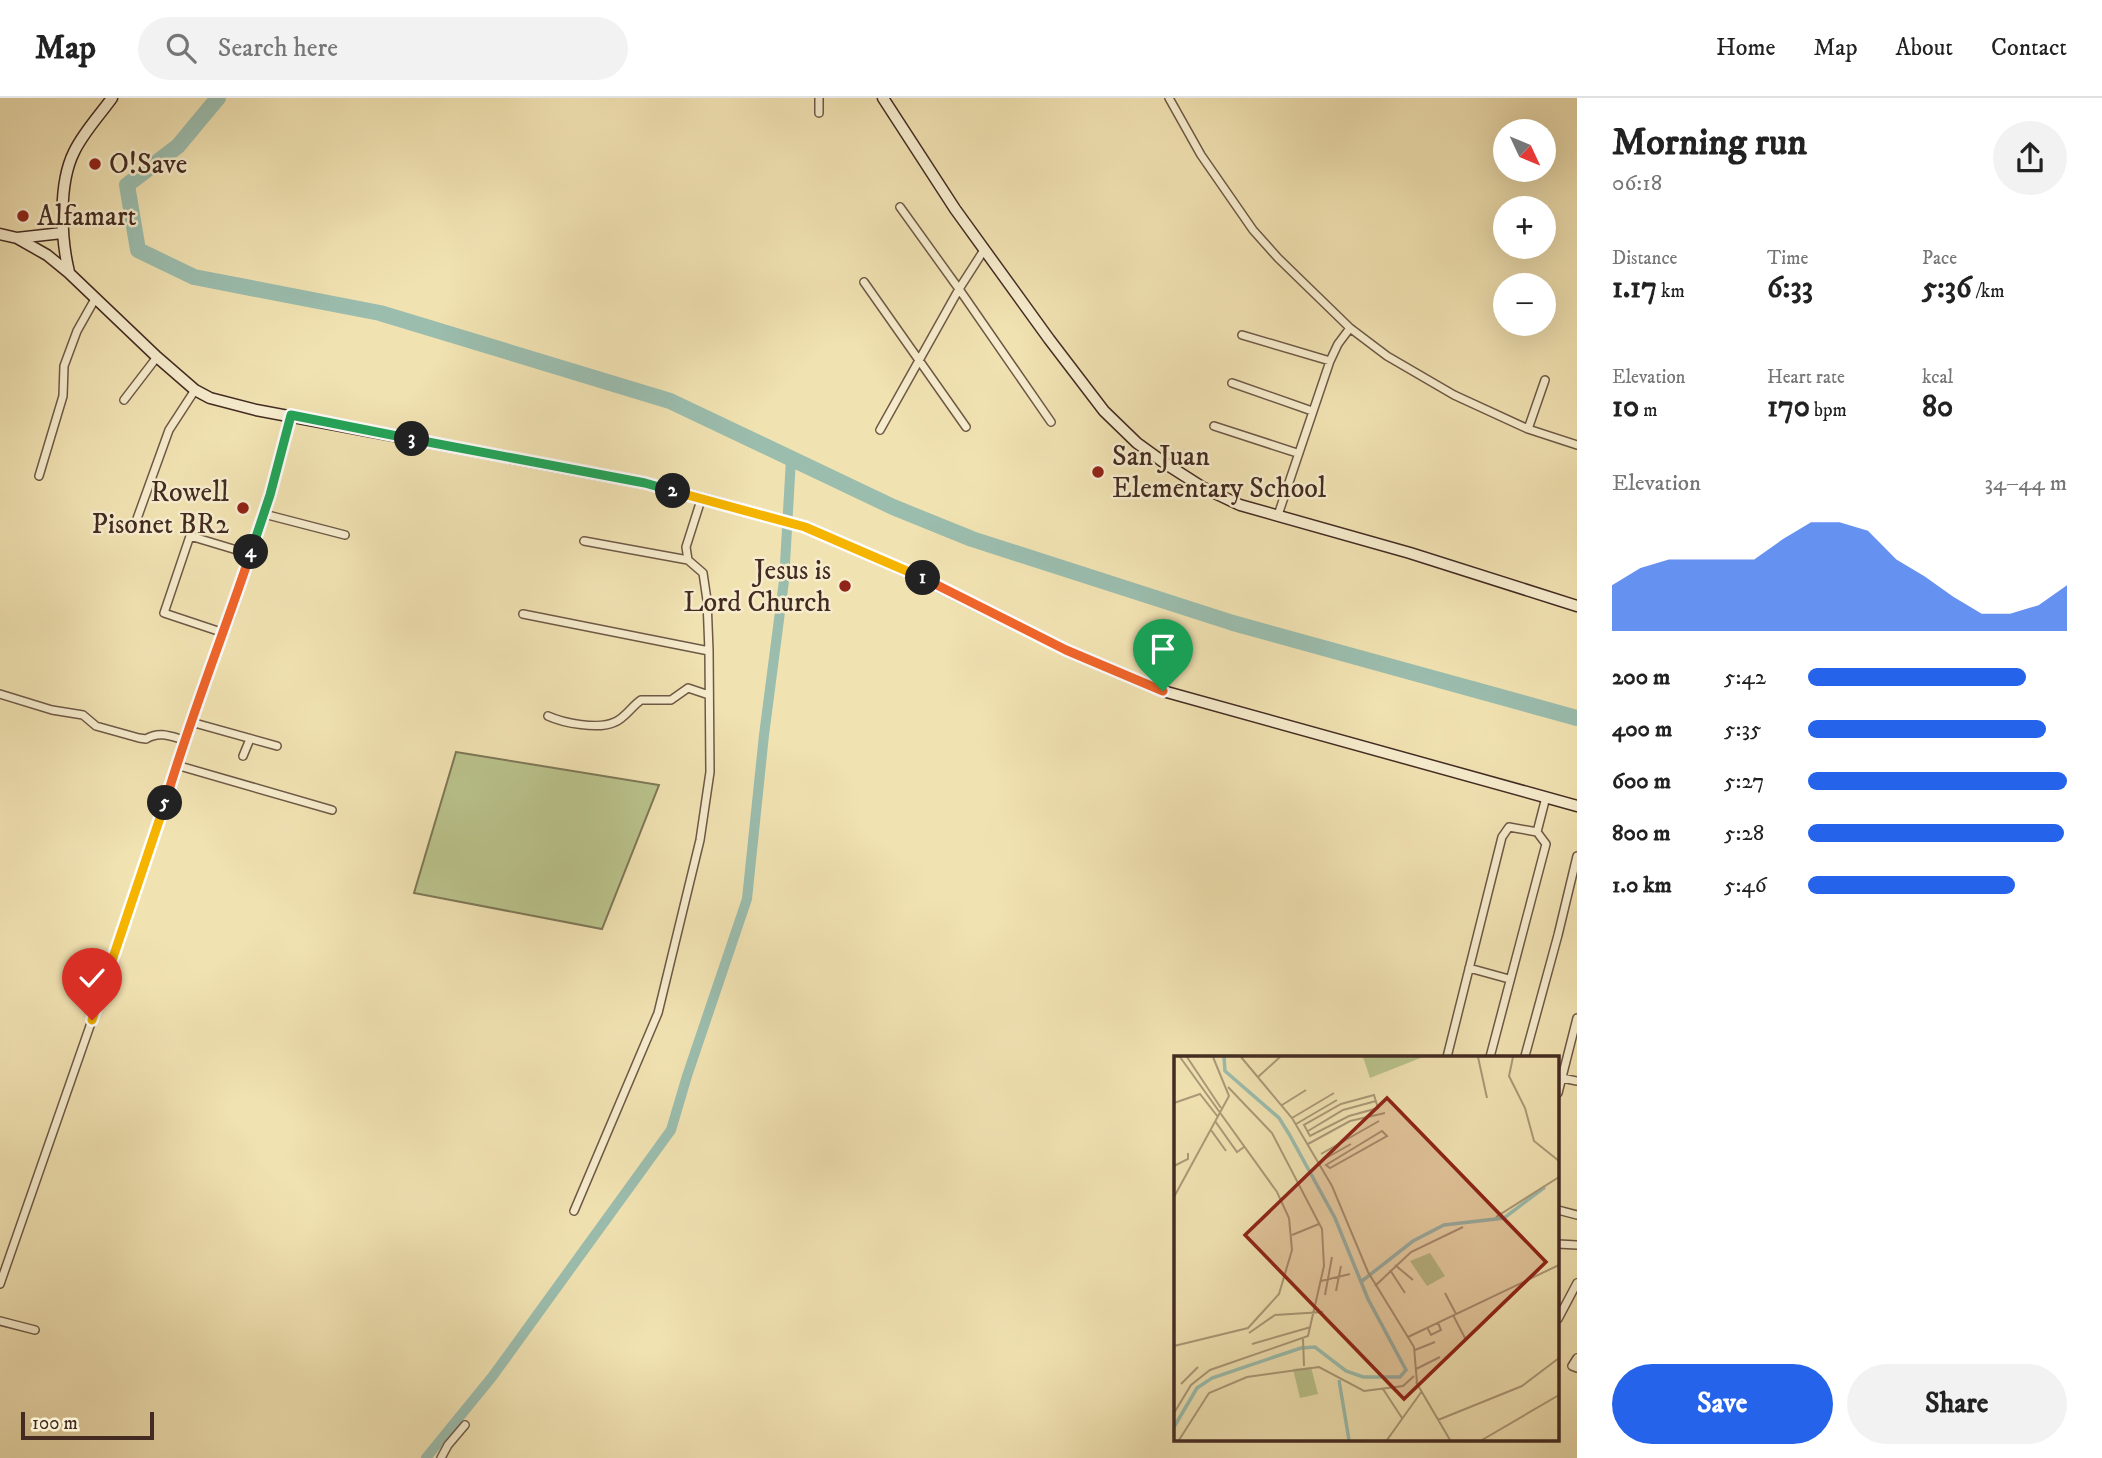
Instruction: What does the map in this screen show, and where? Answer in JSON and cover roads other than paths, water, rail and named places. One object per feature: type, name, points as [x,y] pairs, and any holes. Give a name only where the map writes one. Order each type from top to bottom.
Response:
[{"type":"street","points":[[69,272],[62,233],[64,191],[73,153],[111,98]]},
{"type":"street","points":[[819,98],[819,113]]},
{"type":"street","points":[[883,98],[984,250],[1104,411],[1137,443],[1202,487],[1240,505],[1410,553],[1577,606]]},
{"type":"street","points":[[1169,98],[1201,155],[1253,230],[1350,328],[1387,356],[1454,395],[1528,429],[1577,445]]},
{"type":"street","points":[[900,207],[1051,422]]},
{"type":"street","points":[[18,238],[62,233]]},
{"type":"street","points":[[0,234],[18,238],[47,255],[69,272],[195,390],[219,401],[645,483],[805,527],[920,577],[1066,650],[1163,691],[1577,806]]},
{"type":"street","points":[[880,430],[984,250]]},
{"type":"street","points":[[864,282],[965,427]]},
{"type":"street","points":[[39,476],[63,397],[64,366],[95,299]]},
{"type":"street","points":[[1278,515],[1329,361],[1350,328]]},
{"type":"street","points":[[1242,335],[1329,361]]},
{"type":"street","points":[[124,400],[157,357]]},
{"type":"street","points":[[1528,429],[1545,380]]},
{"type":"street","points":[[1232,383],[1312,411]]},
{"type":"street","points":[[134,527],[169,430],[195,390]]},
{"type":"street","points":[[0,1284],[129,914],[184,740],[224,634],[264,514],[291,415]]},
{"type":"street","points":[[1214,426],[1297,453]]},
{"type":"street","points":[[688,560],[686,547],[701,500]]},
{"type":"street","points":[[264,514],[345,535]]},
{"type":"street","points":[[224,634],[164,613],[190,536],[250,555]]},
{"type":"street","points":[[574,1211],[658,1013],[700,840],[710,772],[709,651],[703,573],[688,560],[583,541]]},
{"type":"street","points":[[523,614],[709,651]]},
{"type":"street","points":[[548,716],[570,723],[608,725],[618,721],[641,700],[671,700],[688,688],[709,695]]},
{"type":"street","points":[[0,694],[52,710],[83,715],[96,726],[139,738],[146,739],[154,733],[160,733],[184,740]]},
{"type":"street","points":[[191,722],[277,746]]},
{"type":"street","points":[[243,757],[250,739]]},
{"type":"street","points":[[176,765],[332,810]]},
{"type":"street","points":[[1537,832],[1546,797]]},
{"type":"street","points":[[1447,1056],[1504,832],[1509,827],[1537,832],[1546,844],[1490,1056]]},
{"type":"street","points":[[1525,1056],[1577,856]]},
{"type":"street","points":[[1469,968],[1509,979]]},
{"type":"street","points":[[1560,1086],[1577,1018]]},
{"type":"street","points":[[1562,1078],[1577,1082]]},
{"type":"street","points":[[1560,1211],[1577,1215]]},
{"type":"street","points":[[1560,1313],[1577,1283]]},
{"type":"street","points":[[0,1321],[35,1330]]},
{"type":"street","points":[[1577,1357],[1572,1366],[1577,1368]]},
{"type":"street","points":[[441,1458],[448,1445],[466,1425]]},
{"type":"waterway","points":[[218,98],[178,146],[127,185],[138,250],[194,277],[380,313],[670,401],[893,507],[972,539],[1233,623],[1577,718]]},
{"type":"waterway","points":[[426,1458],[492,1377],[671,1130],[747,899],[784,581],[791,459]]},
{"type":"place","name":"O!Save","points":[[95,164]]},
{"type":"place","name":"Alfamart","points":[[23,216]]},
{"type":"place","name":"San Juan Elementary School","points":[[1098,472]]},
{"type":"place","name":"Rowell Pisonet BR2","points":[[243,508]]},
{"type":"place","name":"Jesus is Lord Church","points":[[845,586]]}]
